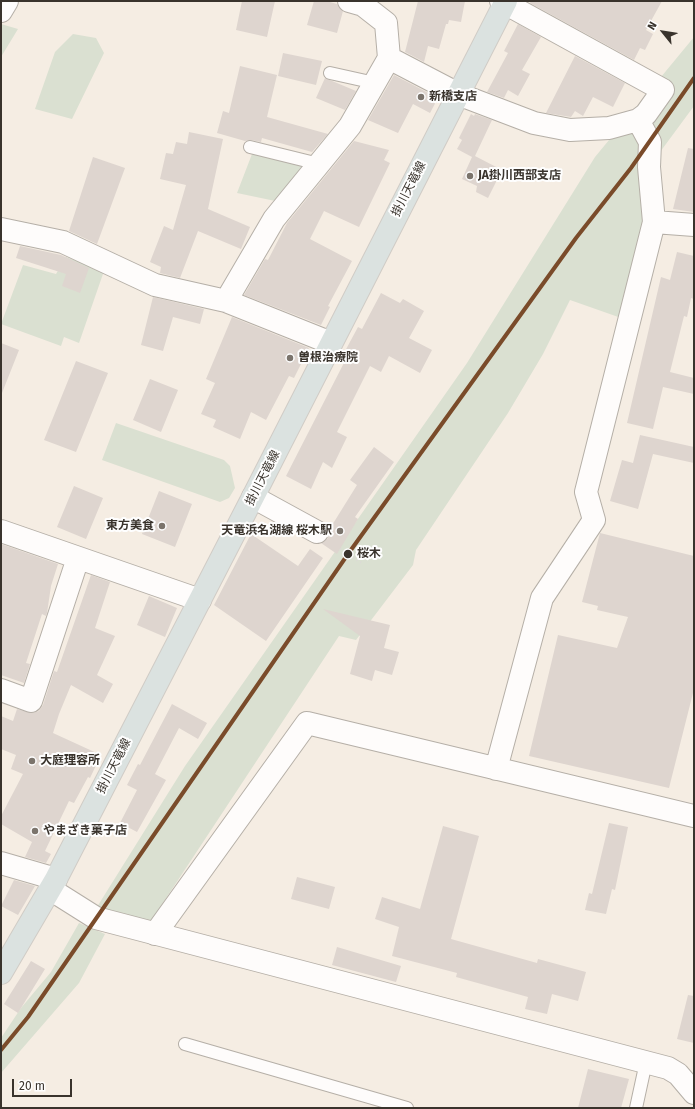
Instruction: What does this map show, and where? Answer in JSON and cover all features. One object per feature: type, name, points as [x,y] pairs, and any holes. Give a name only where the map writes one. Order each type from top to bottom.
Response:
[{"type":"main road","name":"掛川天竜線","points":[[1,973],[53,884],[253,497],[504,2]]},
{"type":"street","points":[[1,11],[7,1]]},
{"type":"street","points":[[226,302],[274,219],[350,126],[389,58],[386,23],[363,5],[349,1]]},
{"type":"street","points":[[389,58],[458,94],[534,123],[570,130],[609,128],[638,120],[646,114],[663,90],[504,2]]},
{"type":"street","points":[[496,769],[542,598],[594,520],[586,492],[654,222],[649,166],[650,142],[638,120]]},
{"type":"street","points":[[654,222],[694,225]]},
{"type":"street","points":[[1,229],[63,242],[155,284],[226,302],[331,343]]},
{"type":"street","points":[[253,497],[317,532]]},
{"type":"street","points":[[1,531],[200,600]]},
{"type":"street","points":[[1,690],[31,700],[78,558]]},
{"type":"street","points":[[155,934],[307,723],[694,816]]},
{"type":"street","points":[[1,863],[53,884],[96,918],[668,1068],[678,1074],[694,1092]]},
{"type":"lane","points":[[330,73],[375,83]]},
{"type":"lane","points":[[250,147],[319,164]]},
{"type":"lane","points":[[185,1044],[407,1108]]},
{"type":"lane","points":[[636,1108],[646,1062]]},
{"type":"path","points":[[340,549],[363,564]]},
{"type":"green space","points":[[1,24],[18,29],[1,57]]},
{"type":"green space","points":[[73,34],[96,38],[104,53],[72,119],[35,109],[55,52]]},
{"type":"green space","points":[[694,37],[694,106],[649,167],[654,222],[624,319],[570,300],[543,354],[508,413],[416,550],[413,565],[356,640],[339,636],[151,921],[97,907],[185,766],[467,363],[595,157]]},
{"type":"green space","points":[[252,154],[306,167],[280,202],[237,193]]},
{"type":"green space","points":[[66,257],[104,271],[79,343],[64,337],[61,346],[1,324],[23,265],[56,274]]},
{"type":"green space","points":[[116,423],[224,460],[230,466],[235,488],[229,498],[220,502],[102,460]]},
{"type":"green space","points":[[79,923],[105,934],[79,983],[1,1073],[1,1038],[21,1008],[51,972]]},
{"type":"building","points":[[242,1],[275,1],[267,37],[236,30]]},
{"type":"building","points":[[314,1],[326,1],[337,4],[343,11],[337,33],[307,25]]},
{"type":"building","points":[[418,1],[465,1],[461,22],[449,20],[448,24],[446,24],[439,49],[428,46],[424,62],[405,52]]},
{"type":"building","points":[[531,1],[662,1],[646,30],[653,34],[645,50],[640,48],[634,60],[530,3]]},
{"type":"building","points":[[518,24],[541,37],[522,70],[530,74],[518,96],[508,90],[504,98],[487,92],[508,53],[504,51]]},
{"type":"building","points":[[283,53],[322,61],[316,85],[278,76]]},
{"type":"building","points":[[575,56],[625,83],[613,107],[593,97],[583,116],[575,111],[571,117],[546,113]]},
{"type":"building","points":[[240,66],[277,75],[267,117],[328,134],[312,152],[262,138],[261,142],[251,140],[245,141],[217,133],[223,111],[229,113]]},
{"type":"building","points":[[394,75],[438,98],[430,113],[413,104],[398,133],[368,120]]},
{"type":"building","points":[[325,78],[356,91],[345,110],[316,98]]},
{"type":"building","points":[[471,114],[492,120],[475,156],[502,170],[488,198],[476,192],[477,186],[462,179],[472,157],[457,149],[462,140],[459,138]]},
{"type":"building","points":[[189,132],[223,139],[208,209],[250,227],[241,249],[198,231],[180,278],[160,273],[161,267],[150,262],[164,226],[173,230],[186,185],[160,179],[166,153],[173,154],[176,142],[187,144]]},
{"type":"building","points":[[354,141],[389,150],[384,160],[390,163],[359,227],[324,211],[310,239],[352,261],[328,306],[330,307],[321,325],[244,295],[265,259],[268,260],[287,223]]},
{"type":"building","points":[[688,148],[694,149],[694,212],[673,209]]},
{"type":"building","points":[[93,157],[125,168],[97,244],[69,231]]},
{"type":"building","points":[[20,246],[61,255],[89,268],[80,293],[62,286],[66,274],[16,258]]},
{"type":"building","points":[[677,252],[694,256],[694,299],[691,298],[687,317],[684,316],[670,372],[694,378],[694,394],[663,387],[653,429],[627,423],[661,277],[670,280]]},
{"type":"building","points":[[381,293],[400,303],[403,299],[424,311],[409,338],[432,350],[420,373],[389,356],[381,372],[370,366],[337,432],[347,437],[332,468],[323,462],[311,489],[286,476],[348,355],[344,353],[358,327],[362,329]]},
{"type":"building","points":[[153,297],[204,309],[200,324],[173,317],[163,351],[141,345]]},
{"type":"building","points":[[232,317],[309,348],[294,378],[289,376],[266,420],[251,412],[240,439],[213,427],[216,420],[201,414],[215,383],[206,379]]},
{"type":"building","points":[[1,343],[19,350],[2,393],[1,392]]},
{"type":"building","points":[[76,361],[108,373],[76,452],[44,440]]},
{"type":"building","points":[[150,379],[178,390],[161,432],[133,420]]},
{"type":"building","points":[[640,435],[694,447],[694,463],[653,454],[638,509],[610,501],[622,460],[633,463]]},
{"type":"building","points":[[374,447],[394,462],[355,517],[358,519],[337,554],[321,543],[328,538],[329,530],[357,485],[350,480]]},
{"type":"building","points":[[74,486],[103,498],[86,539],[57,527]]},
{"type":"building","points":[[159,491],[192,504],[175,547],[142,534]]},
{"type":"building","points":[[600,533],[694,556],[694,689],[669,788],[529,756],[558,635],[617,648],[628,617],[597,610],[598,606],[582,602]]},
{"type":"building","points":[[251,534],[298,566],[310,549],[323,558],[266,641],[214,605]]},
{"type":"building","points":[[1,544],[58,564],[51,586],[47,613],[46,616],[42,614],[26,663],[30,664],[24,683],[1,675]]},
{"type":"building","points":[[91,575],[110,582],[95,628],[115,636],[97,675],[113,684],[103,703],[71,685],[59,714],[53,733],[101,755],[90,778],[88,777],[74,803],[69,801],[45,851],[51,854],[46,863],[25,857],[32,842],[1,824],[1,816],[23,774],[11,769],[16,755],[1,749],[1,716],[13,721],[17,709],[33,713],[39,711],[43,705],[54,671],[57,672]]},
{"type":"building","points":[[149,596],[177,608],[165,637],[137,625]]},
{"type":"building","points":[[323,609],[390,625],[384,648],[399,652],[392,675],[375,670],[372,681],[350,674],[360,636]]},
{"type":"building","points":[[172,704],[207,723],[198,739],[179,728],[155,774],[166,780],[137,832],[120,823],[137,790],[127,785],[138,764],[140,765]]},
{"type":"building","points":[[609,823],[628,827],[615,890],[612,889],[606,914],[585,910],[589,893],[592,894]]},
{"type":"building","points":[[443,826],[479,836],[451,939],[537,963],[538,959],[586,972],[578,1001],[552,994],[547,1014],[525,1009],[528,997],[456,977],[457,973],[392,956],[399,927],[375,919],[382,897],[420,909]]},
{"type":"building","points":[[297,877],[335,887],[329,909],[291,899]]},
{"type":"building","points":[[14,880],[35,886],[18,915],[1,906]]},
{"type":"building","points":[[337,947],[401,966],[396,982],[332,965]]},
{"type":"building","points":[[31,961],[45,969],[18,1013],[4,1004]]},
{"type":"building","points":[[688,995],[694,996],[694,1043],[677,1039]]},
{"type":"building","points":[[588,1069],[629,1079],[621,1108],[578,1108]]},
{"type":"transit line","points":[[1,1050],[28,1017],[348,554],[576,238],[631,168],[694,78]]},
{"type":"place","name":"新橋支店","points":[[421,97]]},
{"type":"place","name":"JA掛川西部支店","points":[[470,176]]},
{"type":"place","name":"曽根治療院","points":[[290,358]]},
{"type":"place","name":"東方美食","points":[[162,526]]},
{"type":"place","name":"天竜浜名湖線 桜木駅","points":[[340,531]]},
{"type":"place","name":"桜木","points":[[348,554]]},
{"type":"place","name":"大庭理容所","points":[[32,761]]},
{"type":"place","name":"やまざき菓子店","points":[[35,831]]}]
